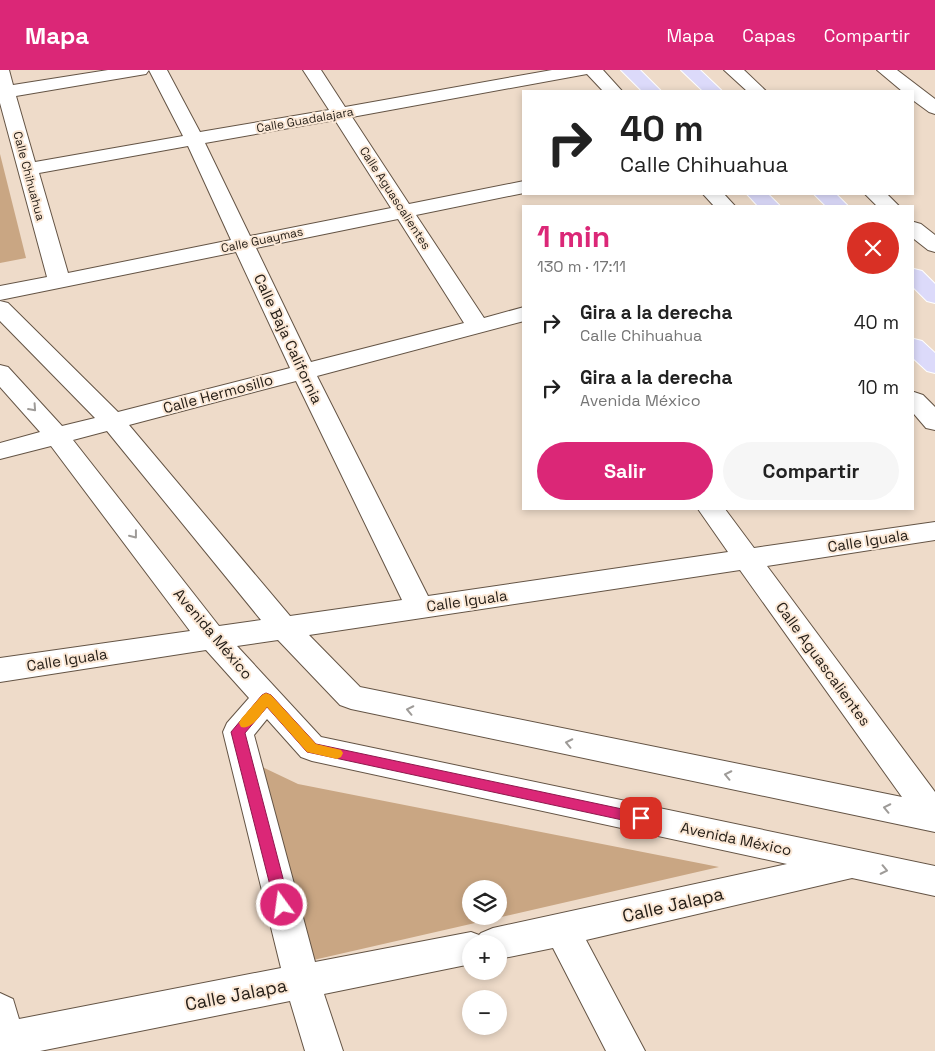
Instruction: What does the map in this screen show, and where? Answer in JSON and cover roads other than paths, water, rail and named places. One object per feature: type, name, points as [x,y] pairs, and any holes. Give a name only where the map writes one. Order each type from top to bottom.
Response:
[{"type":"main road","points":[[630,70],[651,90]]},
{"type":"main road","points":[[690,70],[712,90]]},
{"type":"main road","points":[[758,195],[769,205]]},
{"type":"main road","points":[[825,195],[837,205]]},
{"type":"main road","points":[[914,276],[935,296]]},
{"type":"main road","points":[[914,346],[935,366]]},
{"type":"street","name":"Calle Chihuahua","points":[[0,70],[59,281]]},
{"type":"street","points":[[6,92],[140,70]]},
{"type":"street","name":"Calle Baja California","points":[[158,70],[194,139],[303,372],[420,608]]},
{"type":"street","name":"Calle Aguascalientes","points":[[312,70],[478,326]]},
{"type":"street","name":"Calle Guadalajara","points":[[27,169],[582,70]]},
{"type":"street","points":[[593,70],[612,90]]},
{"type":"street","points":[[733,70],[756,90]]},
{"type":"street","points":[[886,70],[912,90]]},
{"type":"street","name":"Calle Guaymas","points":[[0,293],[522,187]]},
{"type":"street","points":[[714,195],[725,205]]},
{"type":"street","points":[[876,195],[888,205]]},
{"type":"street","points":[[0,308],[112,422],[284,628],[351,698],[935,818]]},
{"type":"street","name":"Calle Hermosillo","points":[[0,451],[522,315]]},
{"type":"street","name":"Avenida México","points":[[0,372],[58,436],[213,639],[312,748],[935,881]]},
{"type":"street","points":[[914,400],[935,422]]},
{"type":"street","name":"Calle Aguascalientes","points":[[712,510],[935,818]]},
{"type":"street","name":"Calle Iguala","points":[[0,670],[935,531]]},
{"type":"street","points":[[266,698],[238,732],[302,981],[324,1051]]},
{"type":"street","name":"Calle Jalapa","points":[[507,941],[853,864]]},
{"type":"street","points":[[562,930],[626,1051]]},
{"type":"street","name":"Calle Jalapa","points":[[2,1036],[462,950]]}]
